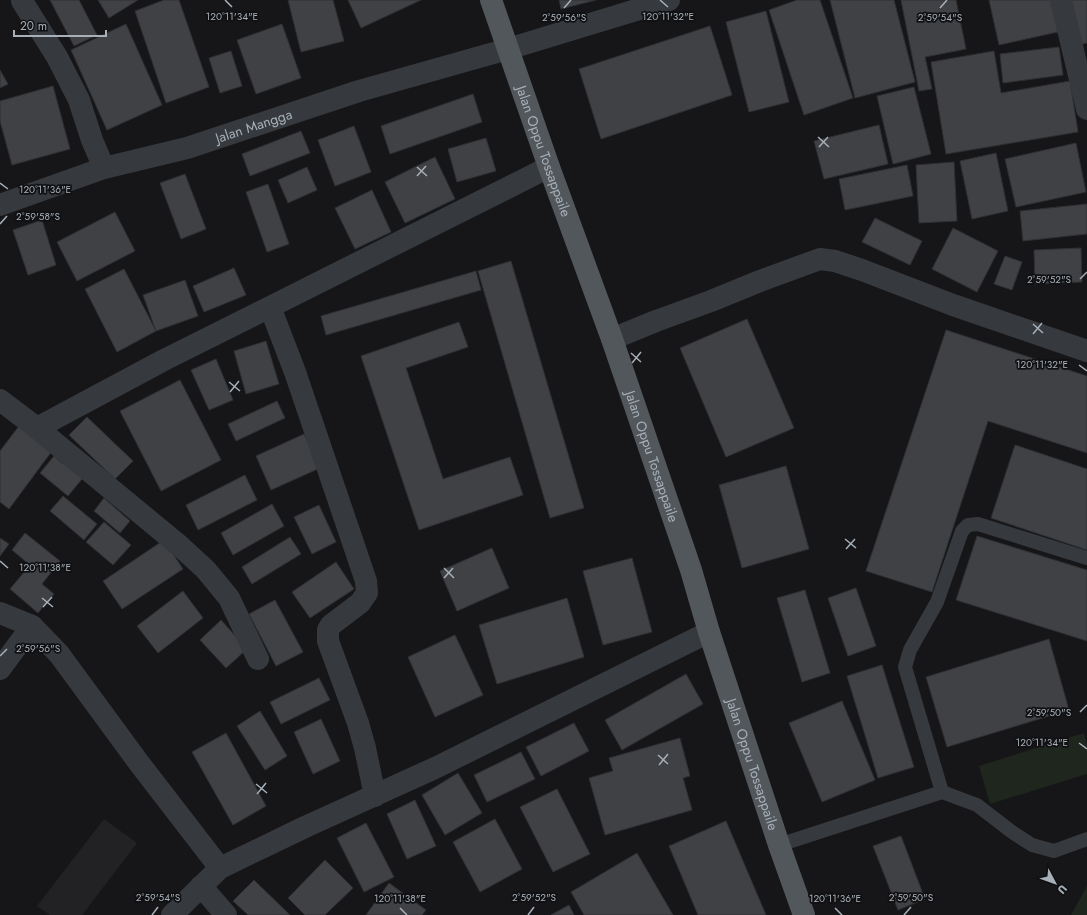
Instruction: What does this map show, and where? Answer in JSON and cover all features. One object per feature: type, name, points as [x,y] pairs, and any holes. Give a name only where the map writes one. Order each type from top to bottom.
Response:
[{"type":"main road","name":"Jalan Oppu Tossappaile","points":[[491,0],[549,167],[612,339],[690,570],[779,845],[804,915]]},
{"type":"street","name":"Jalan Mangga","points":[[0,205],[104,168],[187,148],[359,91],[508,49],[669,0]]},
{"type":"street","points":[[1061,0],[1087,109]]},
{"type":"street","points":[[22,1],[57,57],[79,100],[92,140],[104,168]]},
{"type":"street","points":[[37,428],[164,360],[549,167]]},
{"type":"street","points":[[612,339],[820,259],[835,261],[862,270],[960,307],[1087,351]]},
{"type":"street","points":[[270,307],[295,372],[366,581],[367,593],[360,603],[331,625],[328,630],[328,641],[358,723],[375,796]]},
{"type":"street","points":[[0,400],[37,428],[180,546],[206,570],[229,598],[258,659]]},
{"type":"street","points":[[0,613],[32,626],[59,654],[139,763],[220,868]]},
{"type":"street","points":[[0,669],[32,626]]},
{"type":"street","points":[[172,915],[220,868],[270,843],[442,765],[709,632]]},
{"type":"street","points":[[201,886],[226,915]]},
{"type":"lane","points":[[942,792],[906,667],[910,650],[937,602],[962,531],[968,525],[978,524],[1087,558]]},
{"type":"lane","points":[[779,845],[942,792],[976,805],[1032,845],[1054,851],[1087,839]]},
{"type":"shaded area","points":[[1084,733],[1087,744],[1087,774],[990,804],[979,766]]},
{"type":"shaded area","points":[[104,819],[137,843],[82,915],[50,915],[37,906]]},
{"type":"shaded area","points":[[1087,886],[1087,915],[1071,915]]},
{"type":"building","points":[[50,0],[79,0],[97,35],[74,46]]},
{"type":"building","points":[[98,0],[138,0],[109,18]]},
{"type":"building","points":[[164,0],[179,0],[209,87],[166,103],[135,11]]},
{"type":"building","points":[[288,0],[333,0],[344,41],[301,52]]},
{"type":"building","points":[[348,0],[421,0],[361,28]]},
{"type":"building","points":[[559,0],[596,0],[561,9]]},
{"type":"building","points":[[797,0],[820,0],[853,98],[804,115],[769,10]]},
{"type":"building","points":[[830,0],[894,0],[915,82],[855,98]]},
{"type":"building","points":[[901,0],[956,0],[966,49],[925,57],[932,89],[919,91]]},
{"type":"building","points":[[989,0],[1051,0],[1058,32],[999,45]]},
{"type":"building","points":[[1070,0],[1087,0],[1087,43],[1081,44]]},
{"type":"building","points":[[766,11],[789,102],[749,112],[726,22]]},
{"type":"building","points":[[126,24],[162,105],[107,130],[71,50]]},
{"type":"building","points":[[282,24],[301,78],[256,94],[237,40]]},
{"type":"building","points":[[710,26],[732,95],[601,139],[579,69]]},
{"type":"building","points":[[1059,47],[1063,75],[1003,83],[1000,54]]},
{"type":"building","points":[[231,51],[242,86],[220,93],[209,58]]},
{"type":"building","points":[[994,51],[1001,93],[1070,81],[1078,132],[946,154],[931,62]]},
{"type":"building","points":[[0,70],[8,84],[0,88]]},
{"type":"building","points":[[53,86],[70,149],[12,165],[0,121],[0,101]]},
{"type":"building","points":[[914,87],[931,154],[893,164],[877,96]]},
{"type":"building","points":[[473,94],[482,122],[390,154],[381,126]]},
{"type":"building","points":[[879,125],[888,164],[824,179],[814,141]]},
{"type":"building","points":[[354,126],[371,172],[335,186],[318,140]]},
{"type":"building","points":[[301,131],[310,153],[250,176],[242,154]]},
{"type":"building","points":[[486,138],[496,171],[457,182],[448,149]]},
{"type":"building","points":[[1076,143],[1086,192],[1016,207],[1005,159]]},
{"type":"building","points":[[996,153],[1008,211],[972,219],[960,161]]},
{"type":"building","points":[[435,157],[455,199],[405,223],[385,182]]},
{"type":"building","points":[[954,162],[957,221],[919,223],[916,165]]},
{"type":"building","points":[[907,165],[913,196],[845,210],[839,179]]},
{"type":"building","points":[[307,167],[317,190],[288,203],[278,180]]},
{"type":"building","points":[[185,174],[206,229],[181,239],[160,183]]},
{"type":"building","points":[[268,184],[289,244],[267,252],[246,192]]},
{"type":"building","points":[[372,190],[391,232],[355,249],[335,208]]},
{"type":"building","points":[[1087,204],[1087,234],[1023,241],[1020,211]]},
{"type":"building","points":[[115,212],[135,251],[77,281],[57,242]]},
{"type":"building","points":[[875,218],[922,241],[910,265],[862,242]]},
{"type":"building","points":[[42,220],[56,265],[28,275],[13,230]]},
{"type":"building","points":[[953,228],[998,251],[977,292],[932,269]]},
{"type":"building","points":[[1081,248],[1082,282],[1035,284],[1034,250]]},
{"type":"building","points":[[1005,256],[1022,262],[1012,290],[994,284]]},
{"type":"building","points":[[511,261],[584,508],[550,518],[478,271]]},
{"type":"building","points":[[234,268],[246,295],[204,312],[193,286]]},
{"type":"building","points":[[124,269],[156,331],[117,352],[85,289]]},
{"type":"building","points":[[476,271],[481,290],[326,335],[321,316]]},
{"type":"building","points":[[185,280],[198,316],[156,331],[143,295]]},
{"type":"building","points":[[747,319],[794,428],[726,457],[680,348]]},
{"type":"building","points":[[459,322],[468,347],[406,368],[443,479],[510,457],[523,495],[419,530],[361,356]]},
{"type":"building","points":[[946,330],[1087,376],[1087,453],[988,421],[932,592],[866,571]]},
{"type":"building","points":[[266,341],[279,384],[246,394],[234,351]]},
{"type":"building","points":[[216,359],[233,400],[209,410],[191,370]]},
{"type":"building","points":[[180,380],[221,460],[161,491],[120,411]]},
{"type":"building","points":[[277,401],[285,418],[236,441],[228,424]]},
{"type":"building","points":[[87,417],[133,461],[115,479],[69,435]]},
{"type":"building","points":[[19,426],[52,451],[9,509],[0,502],[0,451]]},
{"type":"building","points":[[304,434],[320,468],[271,490],[256,456]]},
{"type":"building","points":[[1015,445],[1087,469],[1087,550],[991,518]]},
{"type":"building","points":[[54,456],[63,464],[68,457],[87,473],[68,496],[40,473]]},
{"type":"building","points":[[786,466],[809,549],[742,568],[719,485]]},
{"type":"building","points":[[245,475],[257,500],[198,530],[186,505]]},
{"type":"building","points":[[63,496],[97,524],[84,540],[50,511]]},
{"type":"building","points":[[104,498],[130,521],[120,533],[94,511]]},
{"type":"building","points":[[272,504],[284,526],[233,555],[221,533]]},
{"type":"building","points":[[319,505],[336,542],[312,554],[294,517]]},
{"type":"building","points":[[104,522],[131,545],[113,565],[86,542]]},
{"type":"building","points":[[25,533],[60,561],[42,584],[54,594],[38,613],[10,589],[30,565],[12,550]]},
{"type":"building","points":[[977,536],[1087,570],[1087,641],[956,600]]},
{"type":"building","points":[[290,537],[301,554],[252,584],[242,567]]},
{"type":"building","points":[[0,538],[9,544],[0,556]]},
{"type":"building","points":[[164,540],[183,569],[122,609],[103,581]]},
{"type":"building","points":[[492,548],[509,588],[457,611],[440,571]]},
{"type":"building","points":[[632,558],[652,632],[603,645],[583,571]]},
{"type":"building","points":[[336,562],[354,589],[310,618],[292,592]]},
{"type":"building","points":[[856,588],[876,646],[848,656],[828,598]]},
{"type":"building","points":[[805,590],[830,673],[802,682],[777,598]]},
{"type":"building","points":[[183,591],[203,618],[158,653],[137,626]]},
{"type":"building","points":[[567,598],[584,657],[497,684],[479,625]]},
{"type":"building","points":[[275,600],[303,652],[276,666],[249,614]]},
{"type":"building","points":[[221,620],[247,649],[226,668],[200,640]]},
{"type":"building","points":[[455,635],[483,695],[435,717],[408,657]]},
{"type":"building","points":[[1049,639],[1069,710],[947,747],[926,677]]},
{"type":"building","points":[[882,665],[914,767],[878,778],[847,676]]},
{"type":"building","points":[[686,674],[703,704],[622,750],[605,720]]},
{"type":"building","points":[[319,678],[330,700],[281,724],[270,702]]},
{"type":"building","points":[[842,701],[875,780],[822,802],[789,723]]},
{"type":"building","points":[[260,711],[287,756],[265,770],[237,726]]},
{"type":"building","points":[[321,719],[340,761],[313,774],[294,732]]},
{"type":"building","points":[[574,723],[589,751],[541,776],[526,747]]},
{"type":"building","points":[[226,733],[266,806],[233,825],[192,752]]},
{"type":"building","points":[[680,738],[690,776],[683,778],[692,810],[605,835],[589,778],[613,771],[609,758]]},
{"type":"building","points":[[521,752],[535,779],[487,802],[474,775]]},
{"type":"building","points":[[458,773],[482,813],[445,835],[422,795]]},
{"type":"building","points":[[557,789],[590,854],[553,872],[520,807]]},
{"type":"building","points":[[415,800],[436,846],[407,859],[387,814]]},
{"type":"building","points":[[495,819],[522,869],[480,892],[453,842]]},
{"type":"building","points":[[726,821],[766,915],[698,915],[669,846]]},
{"type":"building","points":[[366,823],[394,877],[364,892],[337,838]]},
{"type":"building","points":[[901,836],[925,899],[898,910],[873,846]]},
{"type":"building","points":[[637,853],[673,915],[584,915],[571,892]]},
{"type":"building","points":[[325,860],[353,888],[325,915],[305,915],[288,898]]},
{"type":"building","points":[[254,880],[290,915],[248,915],[233,901]]},
{"type":"building","points":[[389,883],[426,910],[422,915],[366,915]]},
{"type":"building","points":[[569,905],[574,915],[551,915]]}]
